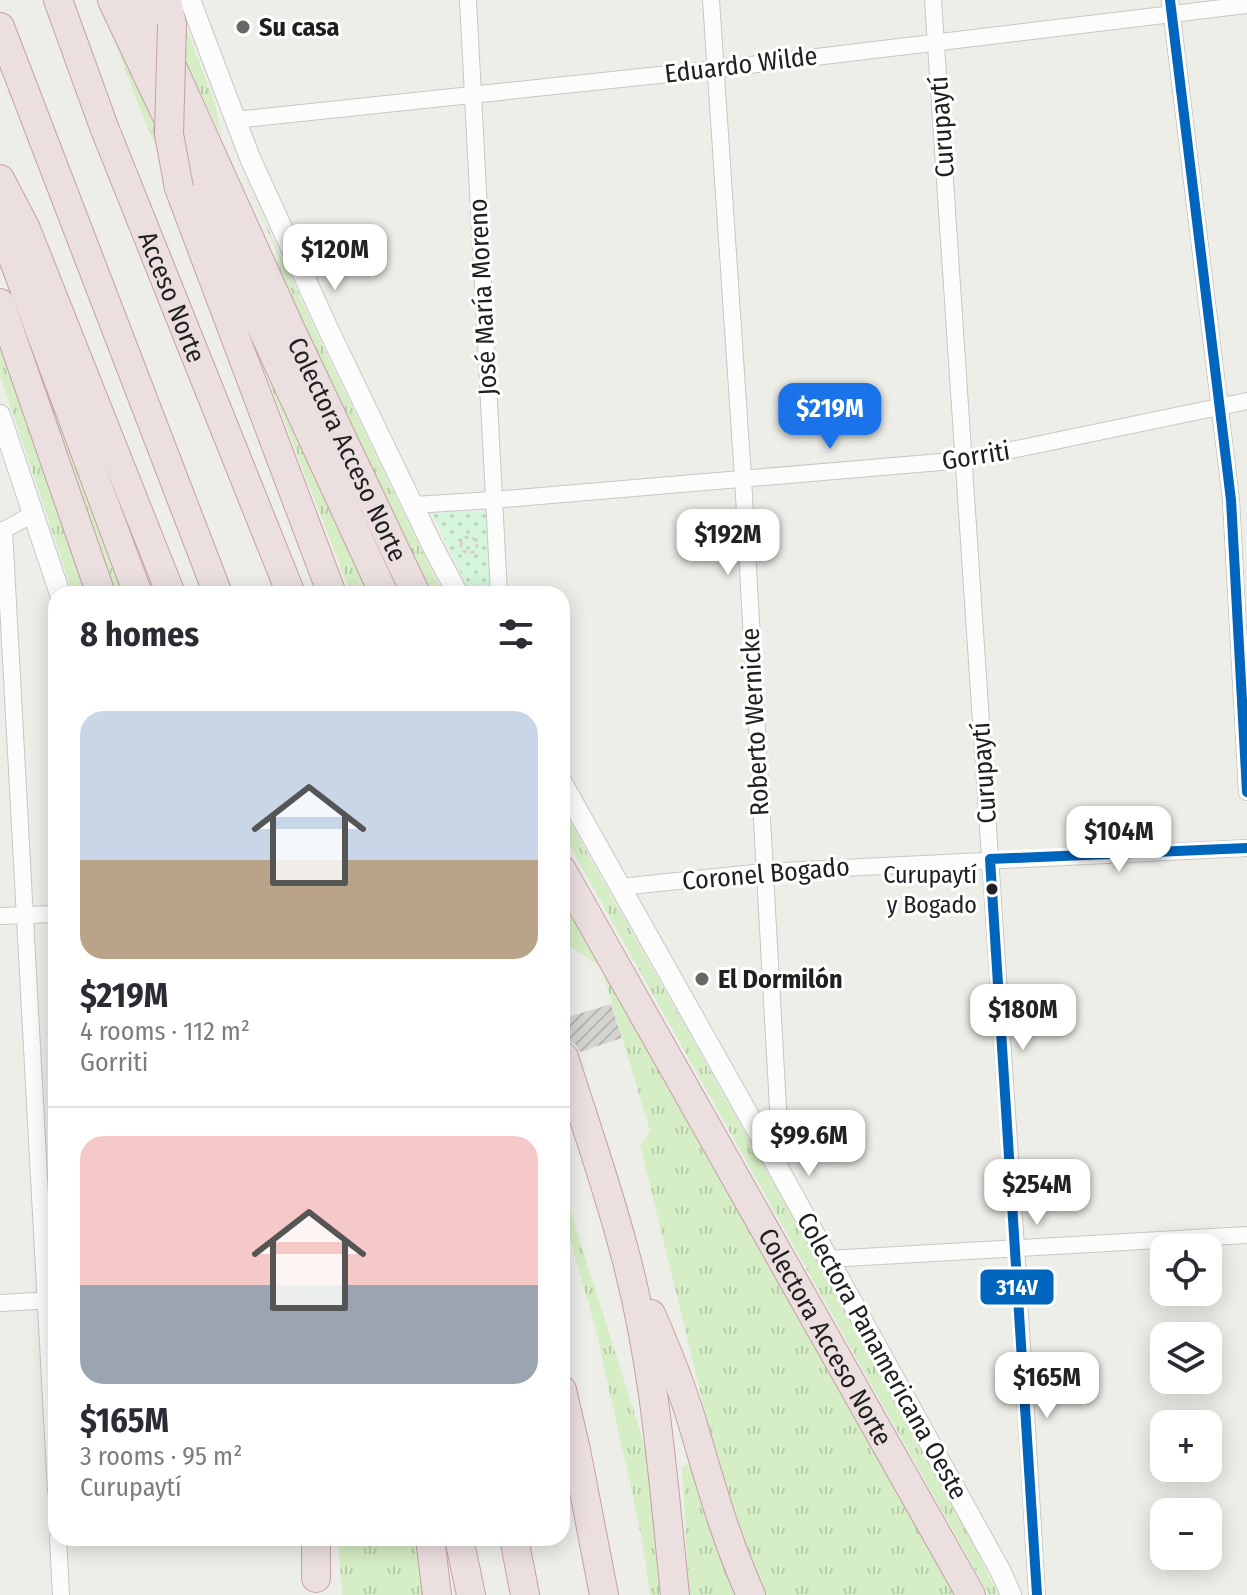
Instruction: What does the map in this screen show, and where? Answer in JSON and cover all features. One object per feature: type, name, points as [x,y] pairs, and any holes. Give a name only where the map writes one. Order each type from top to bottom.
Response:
[{"type":"highway","name":"Acceso Norte","points":[[58,0],[104,127],[288,586]]},
{"type":"highway","points":[[112,0],[204,195],[380,586]]},
{"type":"highway","name":"Colectora Acceso Norte","points":[[142,0],[284,314],[412,586]]},
{"type":"highway","points":[[170,12],[169,134],[179,188],[329,586]]},
{"type":"highway","points":[[0,27],[215,586]]},
{"type":"highway","points":[[0,179],[8,211],[11,253],[135,586]]},
{"type":"highway","points":[[8,211],[26,229],[168,586]]},
{"type":"highway","points":[[0,303],[98,586]]},
{"type":"highway","name":"Colectora Acceso Norte","points":[[570,884],[971,1595]]},
{"type":"highway","points":[[570,1076],[625,1251],[675,1373],[720,1516],[751,1595]]},
{"type":"highway","points":[[625,1251],[656,1407],[675,1595]]},
{"type":"highway","points":[[570,1424],[604,1595]]},
{"type":"highway","points":[[316,1546],[316,1578]]},
{"type":"highway","points":[[431,1546],[437,1595]]},
{"type":"highway","points":[[461,1546],[471,1595]]},
{"type":"highway","points":[[516,1546],[525,1595]]},
{"type":"street","points":[[190,0],[250,158],[329,331],[454,586]]},
{"type":"street","name":"José María Moreno","points":[[468,0],[498,586]]},
{"type":"street","name":"Roberto Wernicke","points":[[711,0],[743,478],[779,1126],[772,1157]]},
{"type":"street","name":"Curupaytí","points":[[933,0],[1037,1595]]},
{"type":"street","name":"Eduardo Wilde","points":[[235,120],[716,69],[1059,27],[1171,8],[1247,5]]},
{"type":"street","points":[[1171,8],[1220,407],[1239,499],[1247,792]]},
{"type":"street","name":"Gorriti","points":[[414,505],[964,460],[1247,401]]},
{"type":"street","points":[[0,415],[57,586]]},
{"type":"street","points":[[33,514],[2,530],[48,1254]]},
{"type":"street","name":"Colectora Panamericana Oeste","points":[[570,797],[772,1157],[1011,1595]]},
{"type":"street","name":"Coronel Bogado","points":[[620,887],[763,872],[1247,848]]},
{"type":"street","points":[[0,916],[48,914]]},
{"type":"street","points":[[828,1259],[1247,1235]]},
{"type":"street","points":[[0,1303],[48,1300]]},
{"type":"street","points":[[58,1546],[61,1595]]},
{"type":"street","points":[[310,1546],[316,1578]]},
{"type":"green space","points":[[100,0],[160,116],[164,164],[138,105]]},
{"type":"green space","points":[[183,19],[215,104],[222,137],[181,53]]},
{"type":"green space","points":[[242,173],[439,586],[428,586],[300,318],[276,264],[280,260]]},
{"type":"green space","points":[[0,263],[127,586],[112,586]]},
{"type":"green space","points":[[250,333],[375,586],[348,586]]},
{"type":"green space","points":[[0,345],[83,586],[70,586],[0,375]]},
{"type":"green space","points":[[488,511],[490,586],[467,586],[432,513]]},
{"type":"green space","points":[[570,822],[961,1518],[998,1595],[989,1595],[570,846]]},
{"type":"green space","points":[[570,910],[601,967],[570,946]]},
{"type":"green space","points":[[601,967],[958,1595],[766,1595],[755,1576],[728,1506],[640,1145],[650,1131]]},
{"type":"green space","points":[[570,1209],[655,1478],[664,1595],[650,1595],[643,1546],[595,1326],[570,1239]]},
{"type":"green space","points":[[693,1461],[743,1595],[689,1595],[682,1467]]},
{"type":"green space","points":[[339,1546],[425,1546],[429,1595],[342,1595]]},
{"type":"building","points":[[611,1004],[622,1038],[580,1052],[570,1042],[570,1017]]},
{"type":"transit line","name":"314V","points":[[1170,0],[1231,500],[1247,792]]},
{"type":"transit line","name":"314V","points":[[1037,1595],[990,859],[1247,848]]},
{"type":"place","name":"Su casa","points":[[243,27]]},
{"type":"place","name":"Curupaytí y Bogado","points":[[992,889]]},
{"type":"place","name":"El Dormilón","points":[[702,979]]}]
